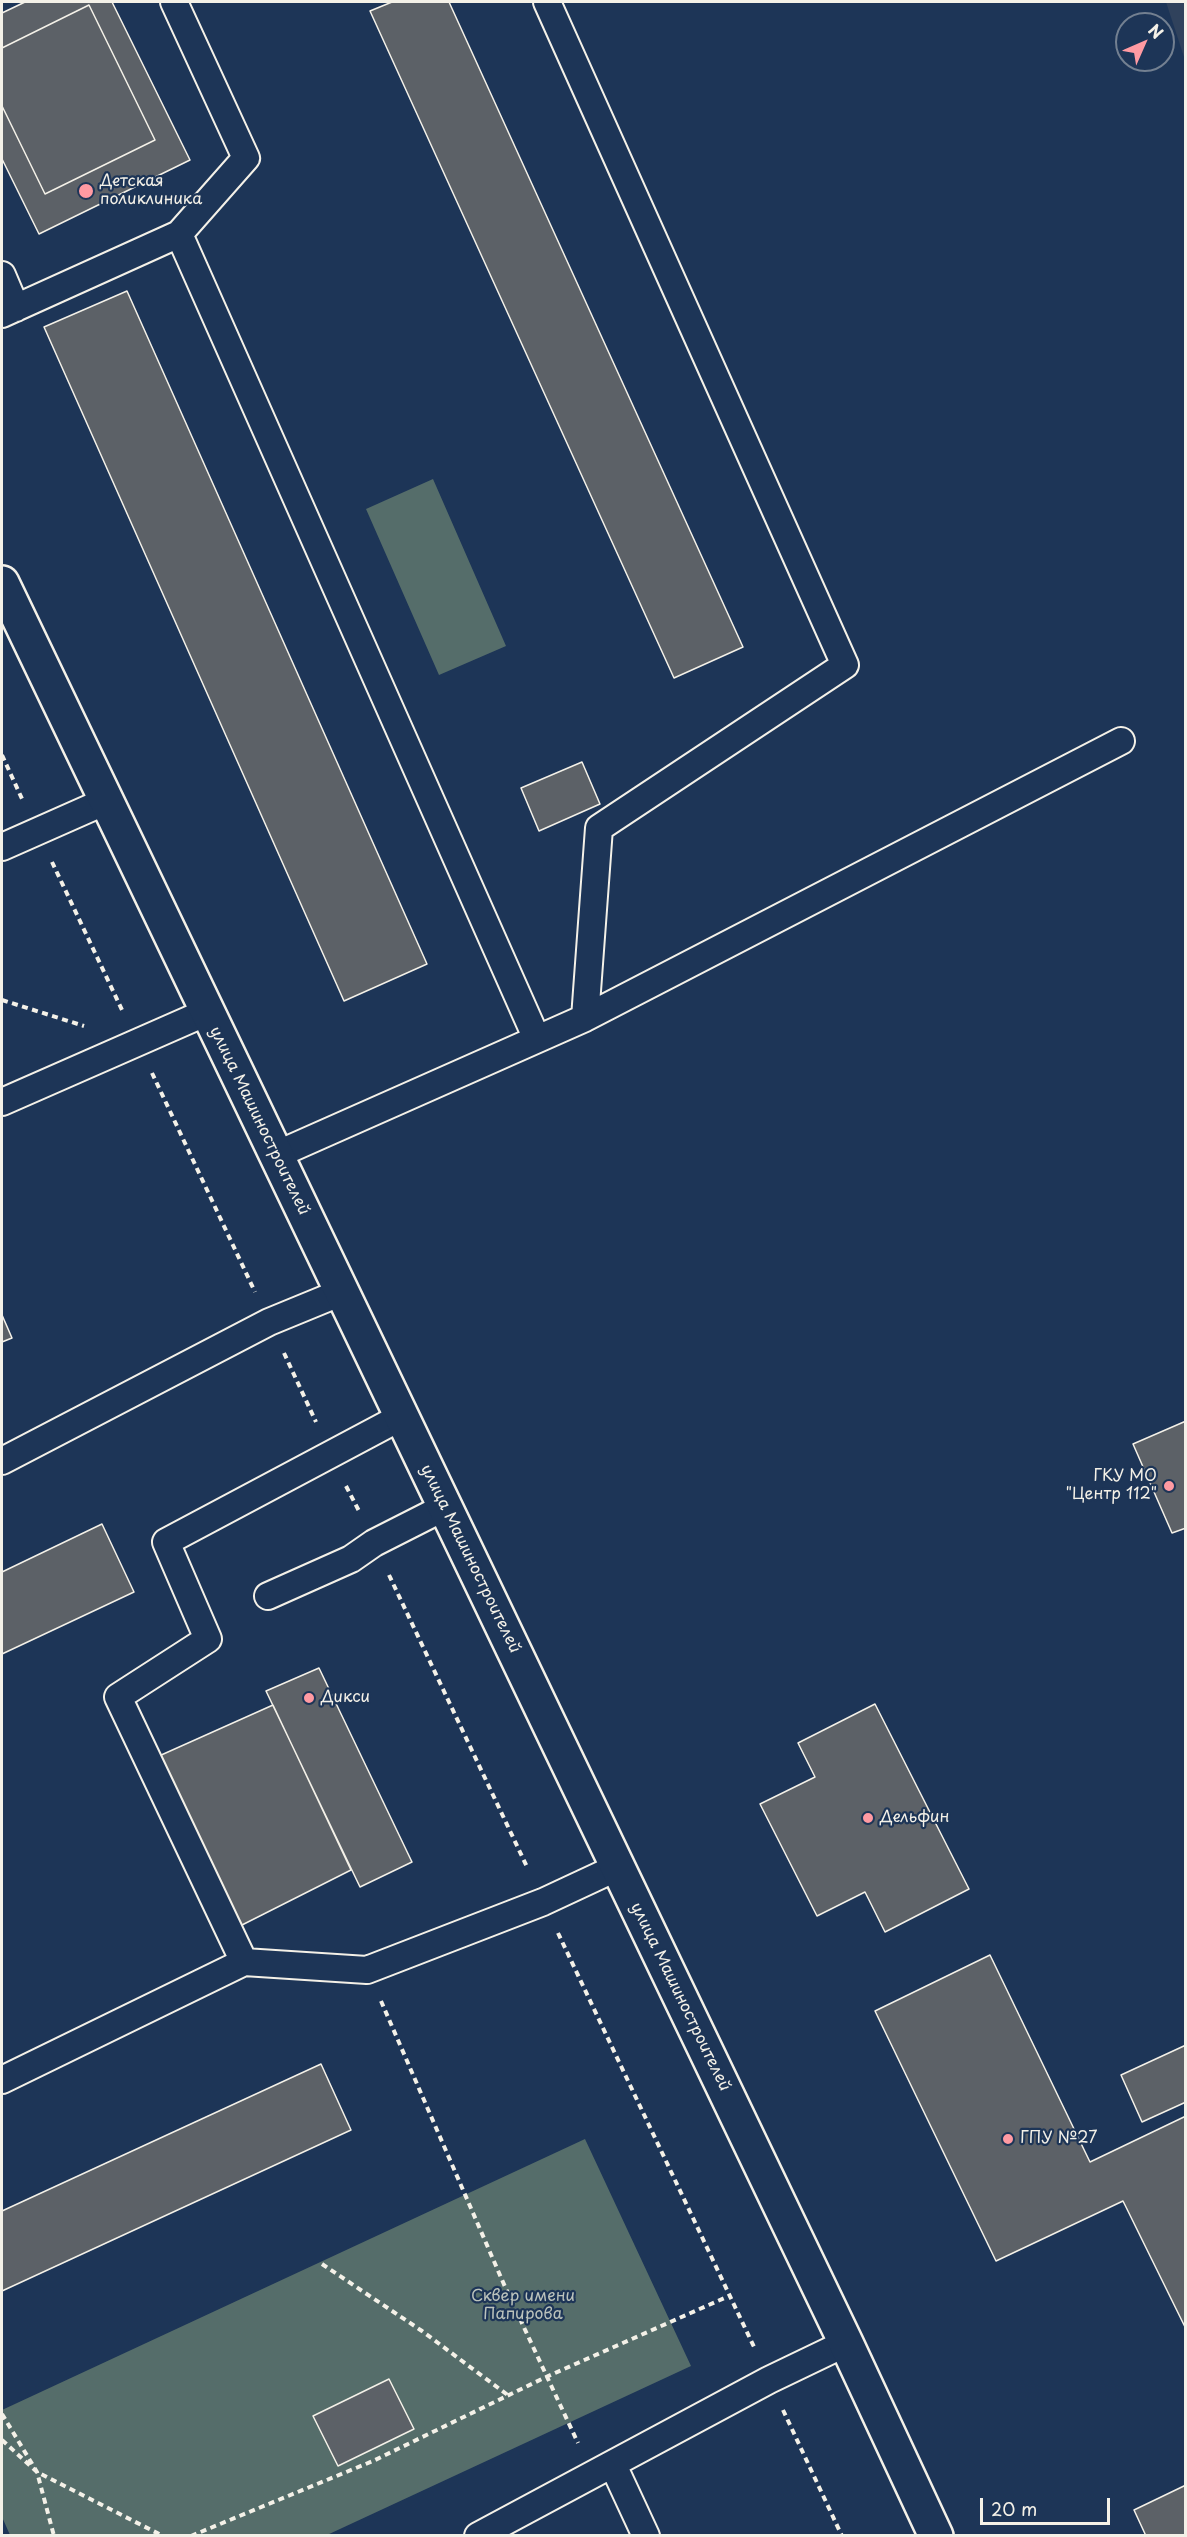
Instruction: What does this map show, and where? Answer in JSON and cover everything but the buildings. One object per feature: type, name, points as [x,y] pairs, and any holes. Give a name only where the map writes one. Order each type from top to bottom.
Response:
[{"type":"street","name":"улица Машиностроителей","points":[[2,583],[936,2535]]},
{"type":"lane","points":[[2,274],[9,311],[179,234],[246,158],[174,2]]},
{"type":"lane","points":[[547,2],[845,665],[599,828],[585,1018]]},
{"type":"lane","points":[[179,234],[536,1037]]},
{"type":"lane","points":[[276,1155],[536,1037],[585,1018],[1121,741]]},
{"type":"lane","points":[[2,847],[106,801]]},
{"type":"lane","points":[[2,1102],[207,1012]]},
{"type":"lane","points":[[2,1461],[269,1322],[342,1292]]},
{"type":"lane","points":[[244,1962],[118,1697],[208,1639],[166,1542],[402,1416]]},
{"type":"lane","points":[[268,1596],[351,1559],[374,1543],[445,1507]]},
{"type":"lane","points":[[2,2080],[244,1962],[367,1970],[543,1902],[618,1867]]},
{"type":"lane","points":[[478,2535],[769,2380],[846,2343]]},
{"type":"lane","points":[[603,2470],[646,2535]]},
{"type":"path","points":[[2,755],[842,2535]]},
{"type":"path","points":[[2,1000],[137,1043]]},
{"type":"path","points":[[367,1970],[546,2377],[603,2470]]},
{"type":"path","points":[[322,2264],[422,2331],[509,2396]]},
{"type":"path","points":[[190,2535],[373,2461],[546,2377],[729,2296]]},
{"type":"path","points":[[2,2414],[37,2472],[54,2535]]},
{"type":"path","points":[[2,2440],[37,2472],[163,2535]]},
{"type":"shaded area","points":[[1166,2],[1185,2],[1185,60],[1175,29],[1175,12],[1169,12]]},
{"type":"green space","points":[[433,479],[506,646],[439,675],[366,509]]},
{"type":"green space","name":"Сквер имени Папирова","points":[[585,2139],[691,2366],[327,2535],[10,2535],[2,2517],[2,2410]]},
{"type":"place","name":"Детская поликлиника","points":[[86,191]]},
{"type":"place","name":"ГКУ МО \"Центр 112\"","points":[[1169,1486]]},
{"type":"place","name":"Дикси","points":[[309,1698]]},
{"type":"place","name":"Дельфин","points":[[868,1818]]},
{"type":"place","name":"ГПУ №27","points":[[1008,2139]]}]
